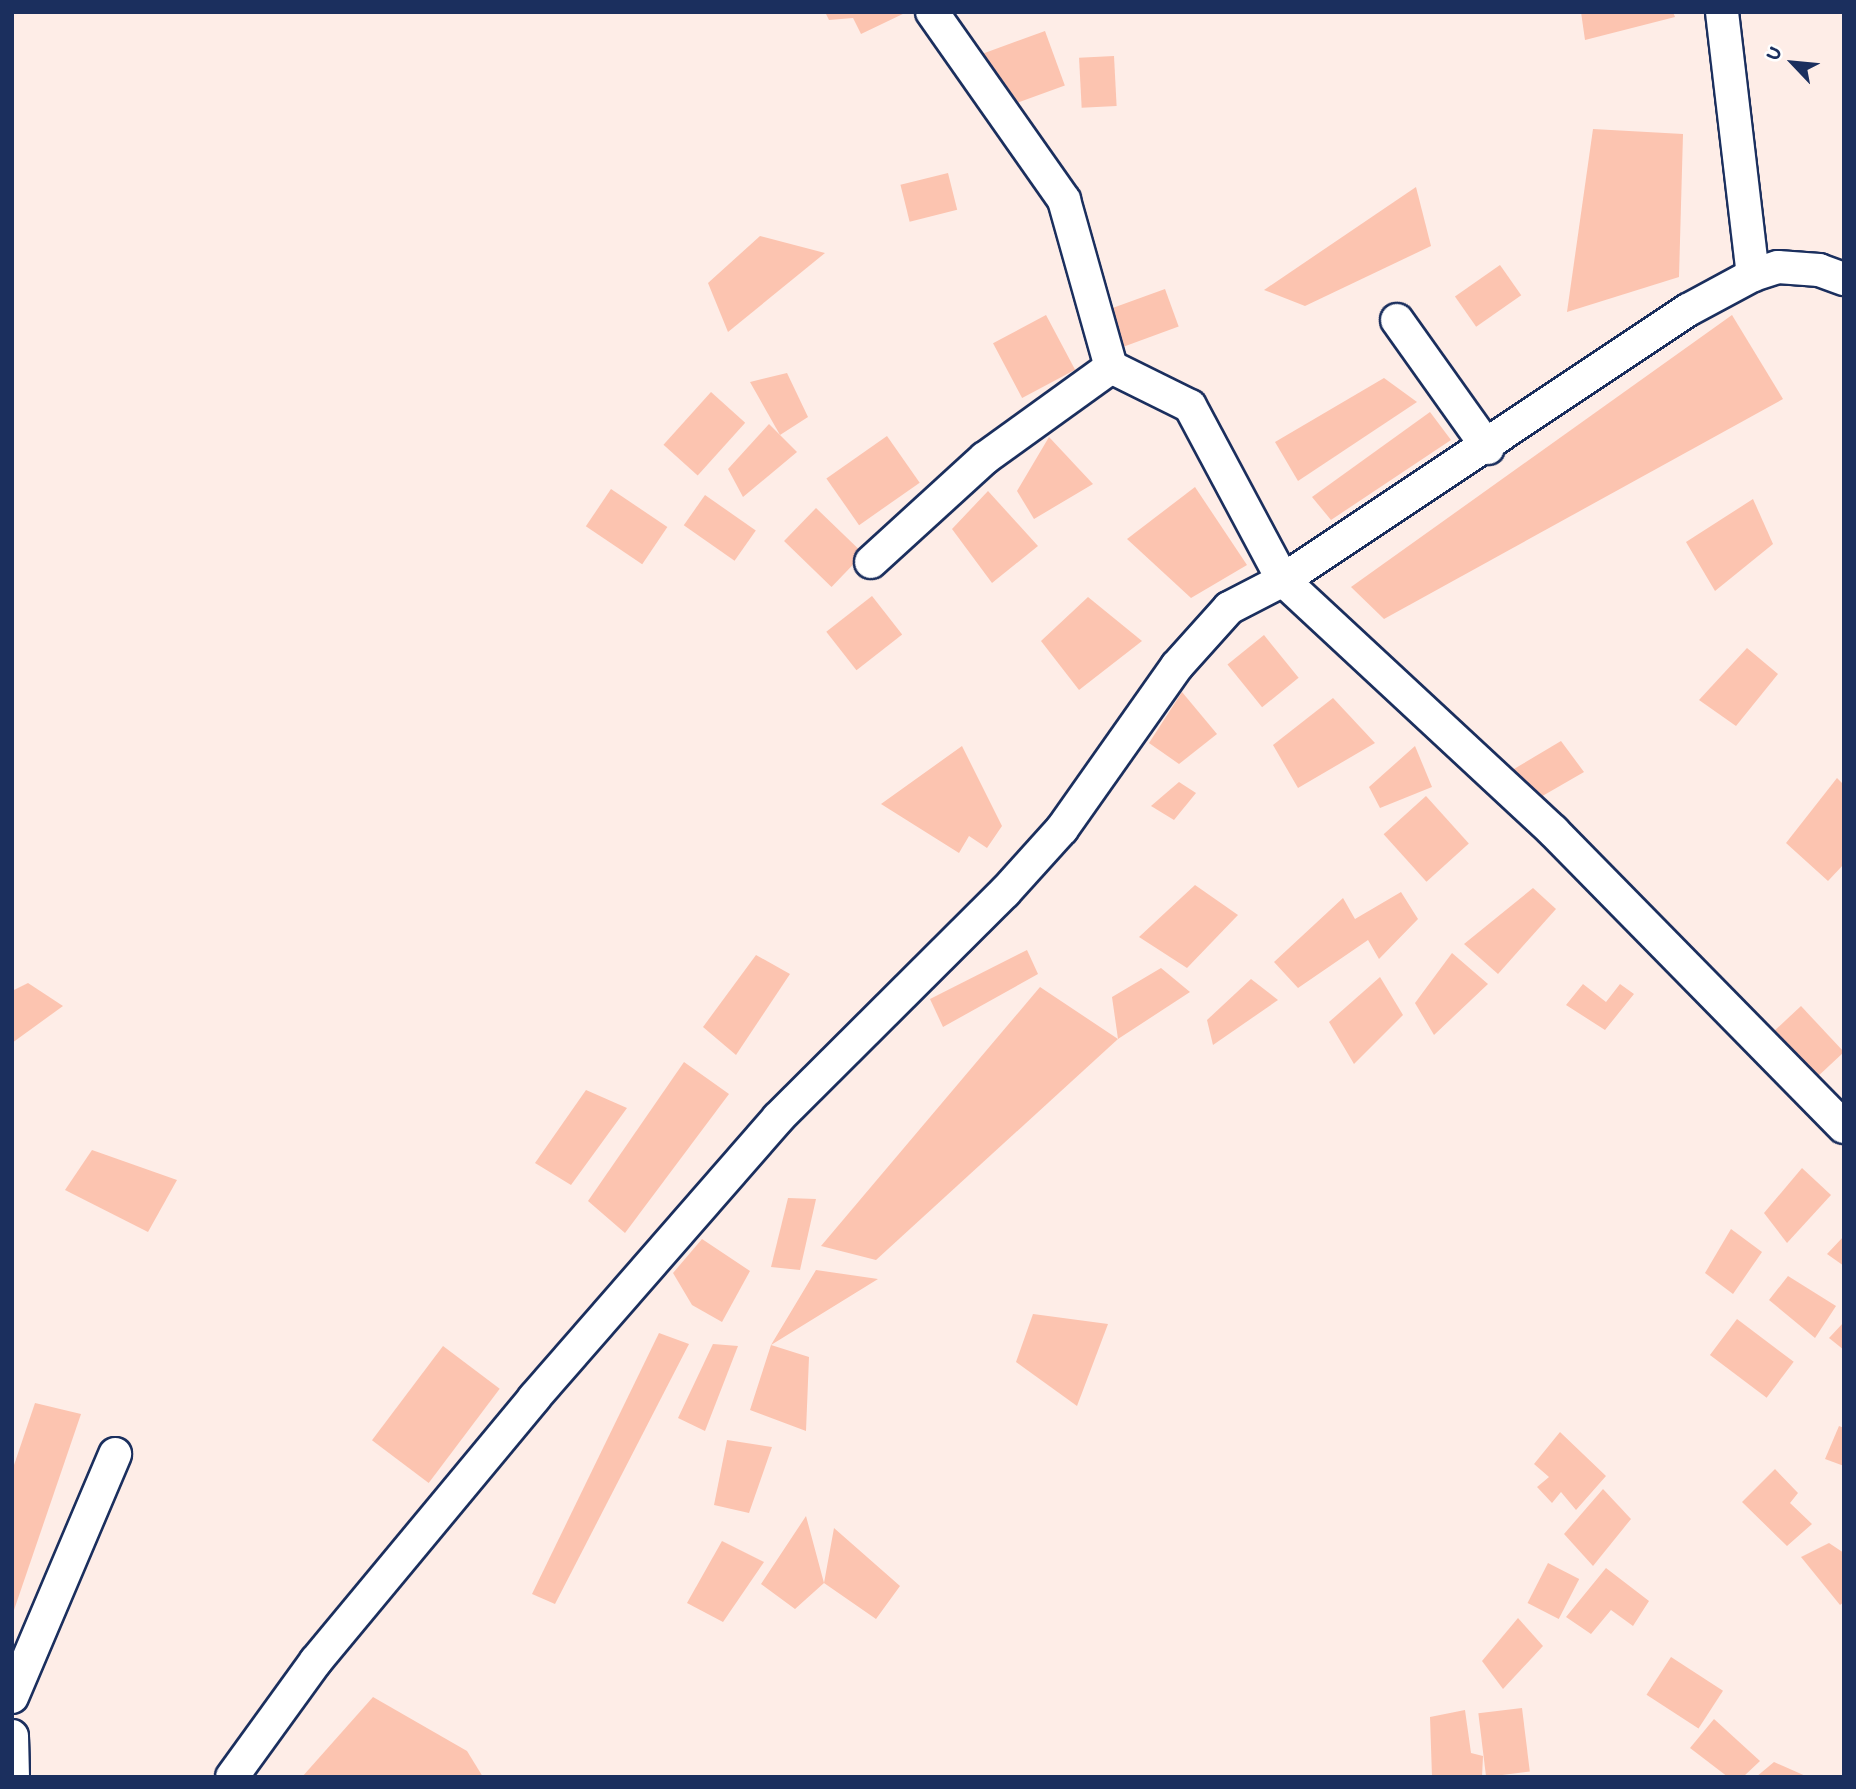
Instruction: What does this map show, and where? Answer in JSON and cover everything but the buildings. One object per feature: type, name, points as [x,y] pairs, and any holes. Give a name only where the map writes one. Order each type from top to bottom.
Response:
[{"type":"street","points":[[932,12],[1064,200],[1111,368],[1190,406],[1283,580],[1553,831],[1844,1127]]},
{"type":"street","points":[[1722,12],[1753,275]]},
{"type":"street","points":[[232,1777],[317,1661],[491,1451],[778,1118],[1005,891],[1062,829],[1177,666],[1229,608],[1283,580],[1488,448],[1688,310],[1753,275],[1778,267],[1819,270],[1844,279]]},
{"type":"street","points":[[1396,320],[1488,448]]},
{"type":"street","points":[[871,562],[985,458],[1111,368]]},
{"type":"street","points":[[12,1697],[115,1454]]},
{"type":"street","points":[[12,1736],[13,1777]]}]
